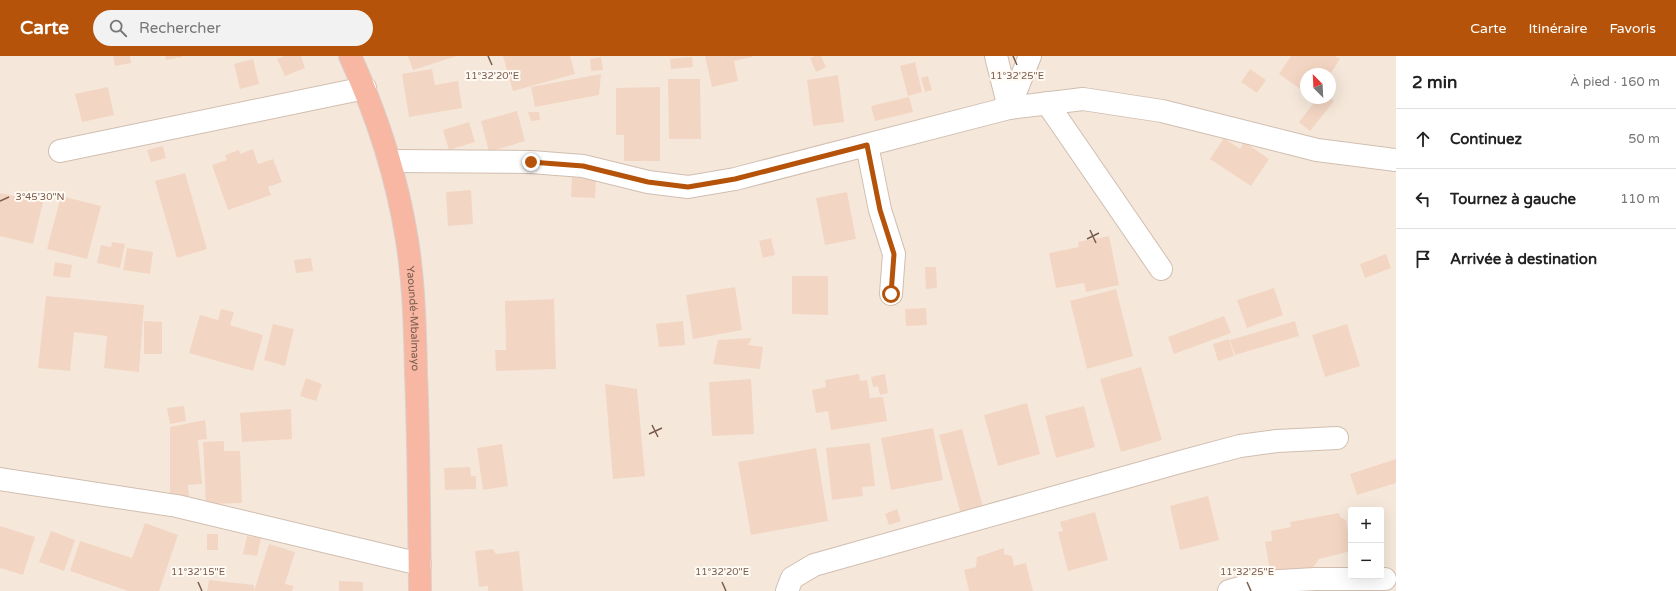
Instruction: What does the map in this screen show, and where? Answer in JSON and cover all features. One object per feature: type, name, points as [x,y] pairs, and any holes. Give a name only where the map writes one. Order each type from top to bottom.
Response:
[{"type":"highway","name":"Yaoundé-Mbalmayo","points":[[350,56],[365,88],[391,161],[408,241],[415,327],[419,445],[420,591]]},
{"type":"street","points":[[996,56],[1009,108]]},
{"type":"street","points":[[1009,108],[1030,56]]},
{"type":"street","points":[[60,152],[365,88]]},
{"type":"street","points":[[391,161],[531,162],[583,166],[648,182],[688,187],[735,179],[1009,108],[1083,99],[1162,111],[1317,150],[1396,160]]},
{"type":"street","points":[[1047,103],[1161,269]]},
{"type":"street","points":[[867,145],[880,210],[894,254],[891,294]]},
{"type":"street","points":[[788,591],[792,578],[814,565],[1180,462],[1240,446],[1337,438]]},
{"type":"street","points":[[0,479],[177,506],[420,564]]},
{"type":"street","points":[[1228,591],[1261,582],[1315,579],[1385,579]]},
{"type":"shaded area","points":[[0,56],[1396,56],[1396,591],[0,591]]},
{"type":"building","points":[[113,56],[130,56],[131,63],[115,66]]},
{"type":"building","points":[[165,56],[182,56],[182,57],[166,60]]},
{"type":"building","points":[[284,56],[301,56],[305,68],[285,76],[277,59]]},
{"type":"building","points":[[408,56],[457,56],[413,70]]},
{"type":"building","points":[[503,56],[570,56],[575,74],[513,91]]},
{"type":"building","points":[[705,56],[752,57],[734,61],[738,81],[712,87]]},
{"type":"building","points":[[814,56],[821,56],[826,67],[816,72],[810,58]]},
{"type":"building","points":[[1291,56],[1335,56],[1340,59],[1334,68],[1300,68],[1300,89],[1279,74]]},
{"type":"building","points":[[601,57],[603,70],[591,71],[590,59]]},
{"type":"building","points":[[692,57],[693,67],[671,69],[670,59]]},
{"type":"building","points":[[253,59],[259,84],[240,89],[234,64]]},
{"type":"building","points":[[915,62],[922,92],[908,96],[900,66]]},
{"type":"building","points":[[432,69],[435,85],[458,81],[462,108],[409,117],[402,74]]},
{"type":"building","points":[[1250,69],[1266,80],[1257,93],[1241,82]]},
{"type":"building","points":[[601,74],[599,95],[535,107],[531,87]]},
{"type":"building","points":[[838,75],[844,122],[813,126],[807,80]]},
{"type":"building","points":[[928,76],[932,90],[925,92],[921,78]]},
{"type":"building","points":[[668,79],[700,79],[701,139],[669,139]]},
{"type":"building","points":[[108,87],[114,115],[82,122],[75,94]]},
{"type":"building","points":[[660,87],[660,161],[624,161],[624,135],[616,135],[616,88]]},
{"type":"building","points":[[909,97],[913,112],[875,121],[871,106]]},
{"type":"building","points":[[1313,104],[1332,104],[1310,131],[1299,122]]},
{"type":"building","points":[[517,111],[525,141],[489,152],[481,121]]},
{"type":"building","points":[[528,112],[539,112],[540,120],[531,121]]},
{"type":"building","points":[[469,122],[475,142],[449,150],[443,130]]},
{"type":"building","points":[[1224,138],[1240,149],[1244,142],[1269,159],[1251,186],[1210,159]]},
{"type":"building","points":[[163,146],[166,158],[151,162],[147,150]]},
{"type":"building","points":[[253,149],[258,164],[273,159],[282,182],[268,187],[271,195],[228,210],[212,165],[227,160],[225,155],[239,150],[240,154]]},
{"type":"building","points":[[185,173],[207,249],[177,258],[155,181]]},
{"type":"building","points":[[572,177],[596,178],[595,198],[571,197]]},
{"type":"building","points":[[471,190],[473,224],[448,226],[446,192]]},
{"type":"building","points":[[847,192],[856,239],[825,245],[816,198]]},
{"type":"building","points":[[0,193],[43,202],[33,244],[0,236]]},
{"type":"building","points":[[61,196],[101,206],[87,259],[47,249]]},
{"type":"building","points":[[1109,236],[1119,285],[1086,292],[1084,283],[1056,288],[1049,253],[1079,247],[1078,242]]},
{"type":"building","points":[[771,238],[775,255],[763,258],[759,241]]},
{"type":"building","points":[[112,242],[125,244],[120,268],[97,263],[101,245],[111,247]]},
{"type":"building","points":[[127,248],[153,252],[150,274],[123,270]]},
{"type":"building","points":[[1386,254],[1391,268],[1365,278],[1360,264]]},
{"type":"building","points":[[311,258],[313,271],[296,273],[294,260]]},
{"type":"building","points":[[55,262],[72,265],[70,278],[53,276]]},
{"type":"building","points":[[925,267],[936,267],[937,288],[926,289]]},
{"type":"building","points":[[792,276],[828,276],[828,315],[792,314]]},
{"type":"building","points":[[735,287],[742,330],[693,339],[686,295]]},
{"type":"building","points":[[1274,288],[1283,315],[1247,328],[1237,300]]},
{"type":"building","points":[[1116,289],[1133,356],[1087,369],[1070,301]]},
{"type":"building","points":[[46,296],[144,305],[139,372],[104,368],[107,336],[74,332],[70,371],[38,368]]},
{"type":"building","points":[[554,299],[556,369],[496,371],[495,350],[506,350],[505,301]]},
{"type":"building","points":[[926,308],[927,325],[906,326],[905,309]]},
{"type":"building","points":[[221,309],[234,312],[230,325],[263,335],[253,371],[189,353],[200,315],[218,320]]},
{"type":"building","points":[[1224,316],[1231,333],[1174,354],[1168,337]]},
{"type":"building","points":[[144,321],[162,322],[162,354],[144,354]]},
{"type":"building","points":[[683,321],[685,345],[659,347],[656,324]]},
{"type":"building","points":[[1295,321],[1299,336],[1235,355],[1230,340]]},
{"type":"building","points":[[273,324],[294,329],[285,366],[264,360]]},
{"type":"building","points":[[1347,324],[1360,366],[1325,377],[1312,335]]},
{"type":"building","points":[[752,338],[748,345],[763,347],[760,369],[713,364],[718,340]]},
{"type":"building","points":[[1229,339],[1234,356],[1218,361],[1213,344]]},
{"type":"building","points":[[1141,367],[1162,440],[1121,452],[1100,379]]},
{"type":"building","points":[[859,374],[860,381],[867,380],[870,398],[883,397],[887,421],[831,430],[828,411],[816,413],[812,390],[826,387],[825,380]]},
{"type":"building","points":[[885,374],[888,393],[880,395],[878,386],[873,387],[871,377]]},
{"type":"building","points":[[306,378],[322,384],[316,401],[300,396]]},
{"type":"building","points":[[751,379],[754,434],[712,436],[709,382]]},
{"type":"building","points":[[605,384],[637,389],[645,476],[613,479]]},
{"type":"building","points":[[1027,403],[1040,454],[998,466],[984,415]]},
{"type":"building","points":[[184,406],[186,421],[170,424],[167,408]]},
{"type":"building","points":[[1084,406],[1095,447],[1056,458],[1045,416]]},
{"type":"building","points":[[291,409],[292,439],[242,442],[240,413]]},
{"type":"building","points":[[205,420],[207,439],[198,440],[202,484],[188,485],[189,496],[170,498],[170,427]]},
{"type":"building","points":[[933,428],[943,480],[891,490],[881,438]]},
{"type":"building","points":[[962,429],[983,507],[961,514],[939,435]]},
{"type":"building","points":[[224,441],[224,451],[240,451],[242,503],[206,504],[203,442]]},
{"type":"building","points":[[870,443],[875,486],[862,487],[863,496],[832,500],[826,448]]},
{"type":"building","points":[[502,444],[508,486],[483,490],[477,448]]},
{"type":"building","points":[[816,448],[828,521],[751,535],[738,462]]},
{"type":"building","points":[[1396,459],[1396,483],[1357,495],[1350,474]]},
{"type":"building","points":[[470,467],[471,476],[476,476],[476,489],[445,490],[444,468]]},
{"type":"building","points":[[1208,496],[1219,540],[1180,550],[1170,506]]},
{"type":"building","points":[[897,509],[901,521],[889,525],[885,514]]},
{"type":"building","points":[[1095,512],[1108,560],[1068,571],[1058,532],[1063,531],[1060,522]]},
{"type":"building","points":[[1339,513],[1340,517],[1346,520],[1348,532],[1348,552],[1319,559],[1312,569],[1271,576],[1265,542],[1272,541],[1271,531],[1291,527],[1290,522]]},
{"type":"building","points":[[145,523],[178,535],[159,591],[128,591],[70,571],[80,541],[132,558]]},
{"type":"building","points":[[0,526],[35,537],[23,575],[0,568]]},
{"type":"building","points":[[51,531],[75,540],[64,571],[39,562]]},
{"type":"building","points":[[207,534],[218,534],[218,550],[207,550]]},
{"type":"building","points":[[247,536],[261,538],[257,556],[243,554]]},
{"type":"building","points":[[269,544],[295,552],[285,584],[294,586],[292,591],[254,591]]},
{"type":"building","points":[[1004,548],[1004,554],[1012,556],[1014,566],[1026,563],[1033,591],[969,591],[964,570],[976,567],[977,557]]},
{"type":"building","points":[[493,549],[496,554],[519,551],[523,591],[488,591],[488,586],[479,587],[475,551]]},
{"type":"building","points":[[209,580],[254,585],[254,591],[207,591]]},
{"type":"building","points":[[339,581],[363,582],[363,591],[339,591]]},
{"type":"route","points":[[531,162],[583,166],[648,182],[688,187],[735,179],[867,145],[880,210],[894,254],[891,294]]}]
